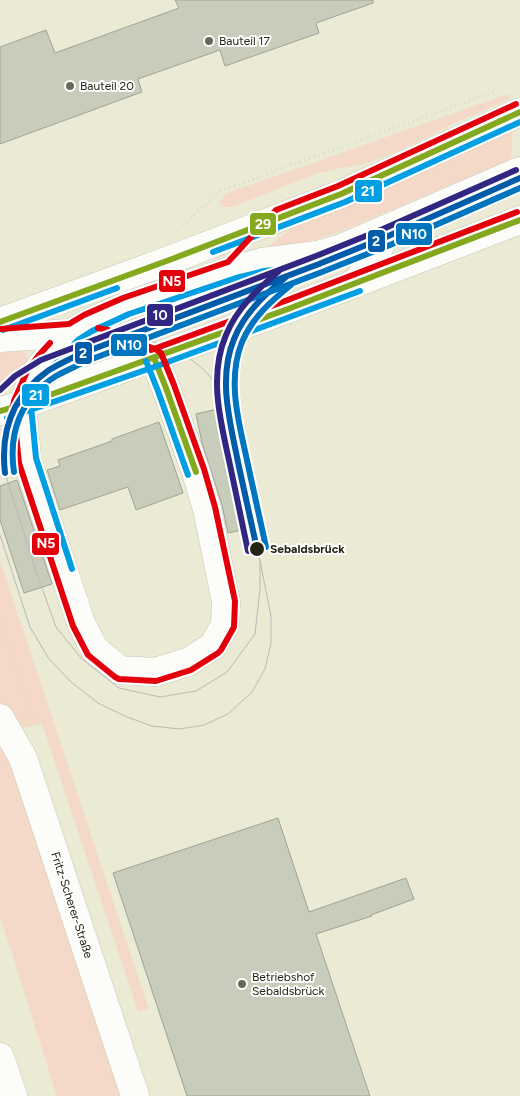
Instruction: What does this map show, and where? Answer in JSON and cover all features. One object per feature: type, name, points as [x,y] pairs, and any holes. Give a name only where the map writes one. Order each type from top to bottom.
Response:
[{"type":"main road","points":[[0,322],[341,194],[520,112]]},
{"type":"main road","points":[[11,408],[46,360],[72,333],[88,323],[126,306],[232,270],[262,262],[317,255],[339,249],[520,170]]},
{"type":"main road","points":[[232,270],[280,218]]},
{"type":"main road","points":[[11,408],[154,358],[520,220]]},
{"type":"main road","points":[[357,283],[392,226]]},
{"type":"main road","points":[[0,338],[72,333],[105,338],[154,358],[196,472],[226,602],[225,625],[213,646],[188,662],[155,672],[120,670],[95,650],[81,623],[11,408]]},
{"type":"main road","name":"Fritz-Scherer-Straße","points":[[0,718],[23,758],[135,1096]]},
{"type":"main road","points":[[0,1056],[13,1096]]},
{"type":"path","points":[[178,229],[220,191],[502,89]]},
{"type":"path","points":[[0,620],[34,721],[23,758]]},
{"type":"shaded area","points":[[508,94],[510,99],[368,163],[316,174],[232,207],[223,207],[219,202],[225,194]]},
{"type":"shaded area","points":[[513,127],[511,159],[336,233],[303,243],[266,248],[292,228]]},
{"type":"shaded area","points":[[179,296],[184,308],[136,325],[127,316]]},
{"type":"shaded area","points":[[22,346],[29,365],[0,392],[0,354]]},
{"type":"shaded area","points":[[0,561],[149,1009],[138,1011],[42,724],[20,728],[0,704]]},
{"type":"shaded area","points":[[0,744],[6,753],[42,852],[125,1096],[57,1096],[0,916]]},
{"type":"building","points":[[175,0],[373,0],[373,3],[316,23],[319,33],[225,66],[220,50],[138,79],[142,92],[0,144],[0,47],[46,30],[55,53],[179,8]]},
{"type":"building","points":[[222,408],[248,529],[228,533],[222,505],[202,443],[196,414]]},
{"type":"building","points":[[159,422],[183,493],[136,510],[128,487],[60,510],[47,470],[60,466],[58,460]]},
{"type":"building","points":[[17,480],[52,584],[24,593],[0,520],[0,486]]},
{"type":"building","name":"Betriebshof Sebaldsbrück","points":[[278,818],[309,912],[406,878],[414,899],[372,916],[316,934],[370,1096],[187,1096],[113,873]]},
{"type":"tram line","points":[[107,345],[147,341],[161,344],[177,351],[200,366],[214,381],[227,408]]},
{"type":"tram line","points":[[5,473],[56,627],[81,658],[119,688],[160,697],[196,691],[227,672],[255,634],[260,589],[260,561],[257,549]]},
{"type":"tram line","points":[[0,535],[30,627],[49,659],[71,682],[98,703],[127,717],[152,726],[180,729],[204,725],[228,714],[252,692],[265,669],[271,643],[271,616],[260,561]]},
{"type":"transit line","name":"N5","points":[[0,329],[69,324],[84,315],[123,298],[228,262],[276,210],[338,186],[516,104]]},
{"type":"transit line","name":"29","points":[[0,322],[341,194],[520,112]]},
{"type":"transit line","name":"21","points":[[213,252],[345,202],[520,122]]},
{"type":"transit line","name":"10","points":[[0,390],[15,376],[41,360],[316,256],[383,229],[516,170]]},
{"type":"transit line","name":"2","points":[[5,473],[5,442],[7,428],[12,415],[26,391],[49,370],[80,354],[386,237],[520,178]]},
{"type":"transit line","name":"21","points":[[72,569],[36,458],[31,406],[44,377],[78,340],[92,331],[129,314],[236,278],[264,271],[318,264],[342,257],[520,181]]},
{"type":"transit line","name":"N10","points":[[14,472],[13,443],[20,417],[34,395],[56,376],[84,362],[390,245],[520,188]]},
{"type":"transit line","name":"N5","points":[[151,350],[517,212]]},
{"type":"transit line","name":"29","points":[[0,411],[22,405],[288,309],[520,220]]},
{"type":"transit line","name":"10","points":[[248,551],[220,416],[217,384],[218,367],[226,335],[236,316],[256,292],[279,271]]},
{"type":"transit line","name":"2","points":[[257,549],[229,419],[226,370],[234,339],[243,321],[262,298],[285,278]]},
{"type":"transit line","name":"N10","points":[[266,547],[238,419],[235,373],[237,357],[251,325],[269,304],[291,285]]},
{"type":"transit line","name":"21","points":[[3,330],[117,288]]},
{"type":"transit line","name":"21","points":[[7,418],[157,366],[360,291]]},
{"type":"transit line","name":"N5","points":[[50,343],[28,369],[14,401],[19,463],[73,626],[88,655],[119,679],[156,681],[191,670],[221,650],[234,627],[235,601],[215,507],[204,469],[161,353],[108,330],[98,328]]},
{"type":"transit line","name":"29","points":[[154,358],[196,472]]},
{"type":"transit line","name":"21","points":[[146,361],[188,475]]},
{"type":"place","name":"Bauteil 17","points":[[209,41]]},
{"type":"place","name":"Bauteil 20","points":[[70,86]]},
{"type":"place","name":"Sebaldsbrück","points":[[257,549]]},
{"type":"place","name":"Betriebshof Sebaldsbrück","points":[[242,984]]}]
